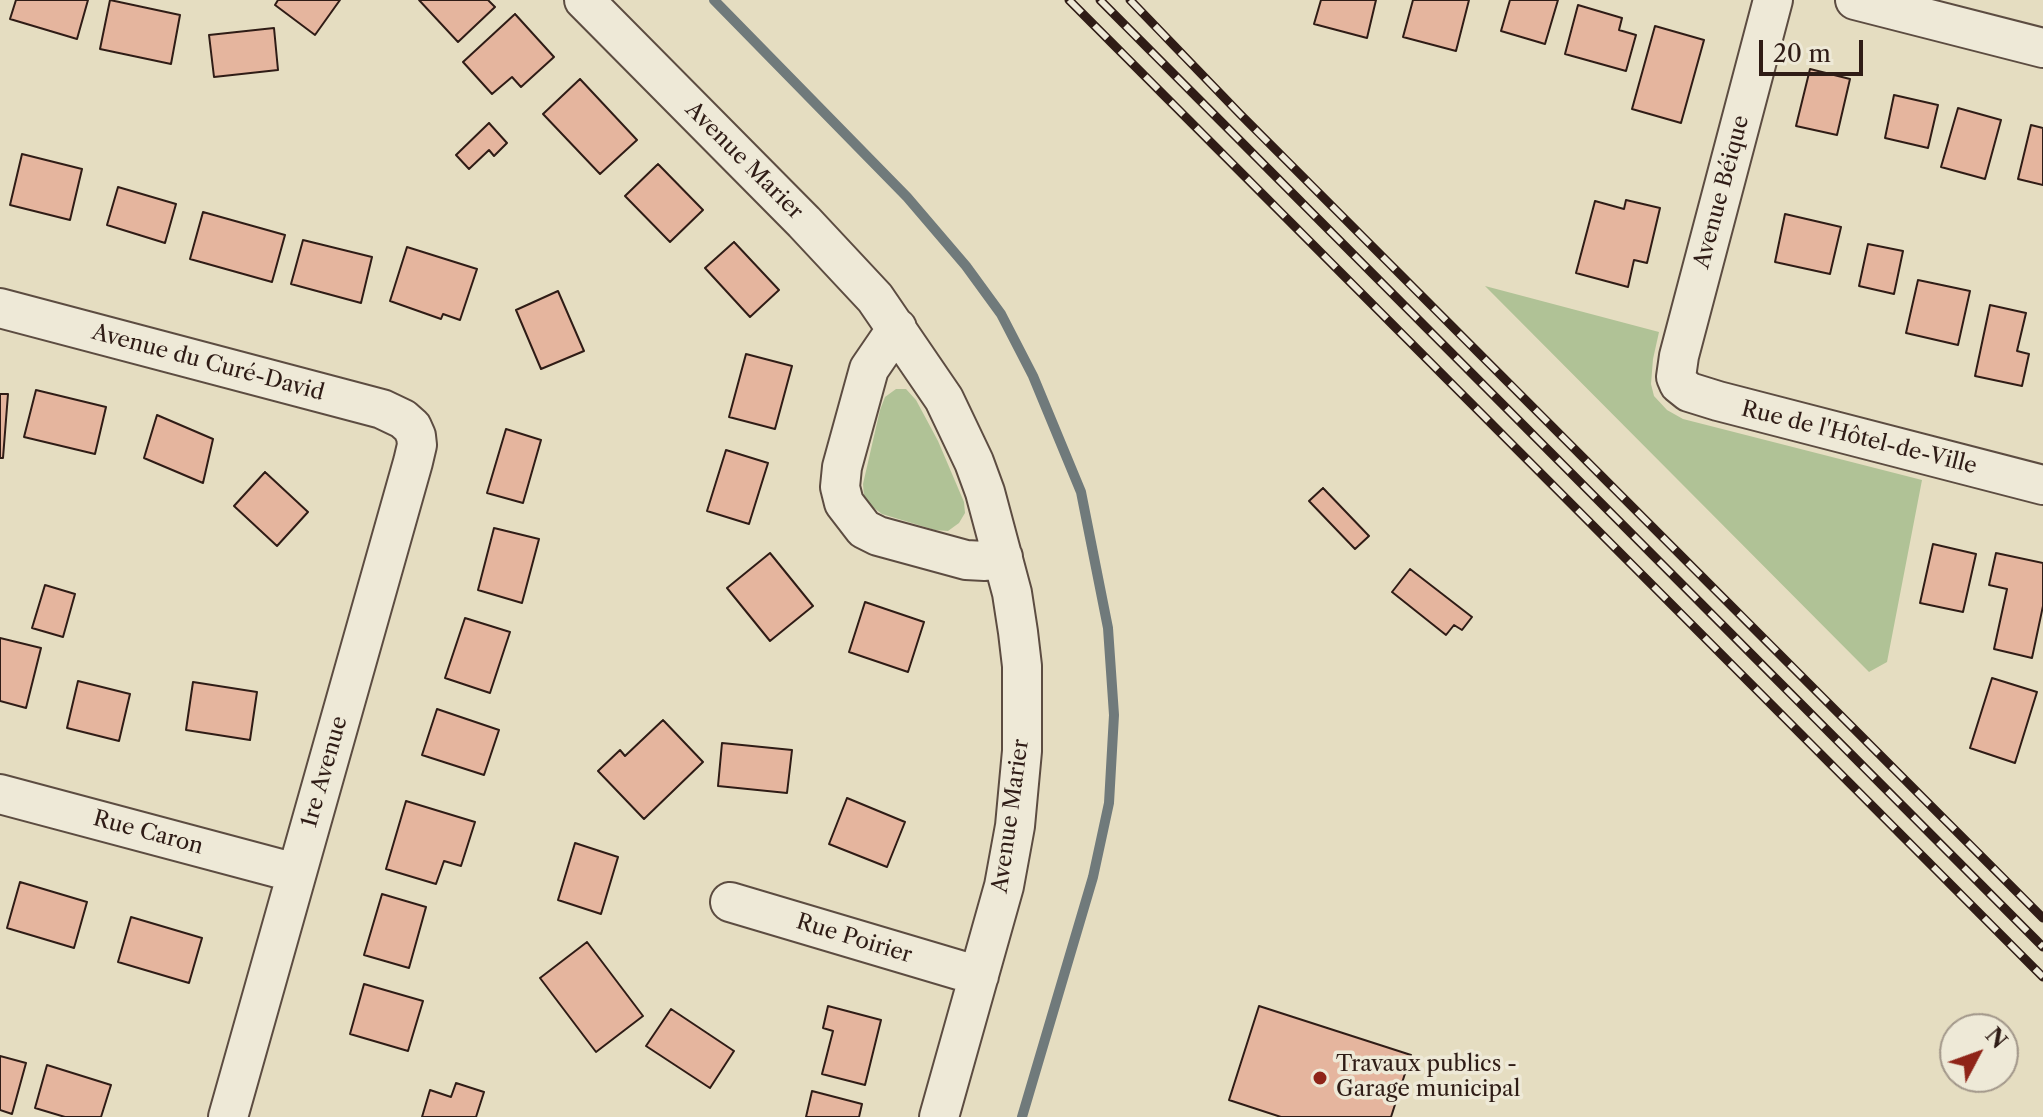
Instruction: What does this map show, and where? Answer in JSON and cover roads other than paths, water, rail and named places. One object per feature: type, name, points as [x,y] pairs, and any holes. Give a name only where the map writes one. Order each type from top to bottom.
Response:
[{"type":"street","name":"Avenue Marier","points":[[584,0],[848,267],[897,328],[944,399],[985,492],[1012,593],[1022,666],[1022,751],[1010,857],[939,1117]]},
{"type":"street","name":"Avenue Béique","points":[[1679,384],[1676,377],[1679,356],[1773,0]]},
{"type":"street","points":[[1855,0],[2043,48]]},
{"type":"street","name":"Avenue du Curé-David","points":[[0,308],[382,409],[412,427]]},
{"type":"street","points":[[897,328],[869,369],[842,467],[840,487],[844,503],[864,529],[878,536],[966,560],[985,561],[1003,557]]},
{"type":"street","name":"Rue de l'Hôtel-de-Ville","points":[[1679,384],[1689,392],[1718,401],[2043,485]]},
{"type":"street","name":"1re Avenue","points":[[228,1117],[413,462],[417,445],[412,427]]},
{"type":"street","name":"Rue Caron","points":[[0,794],[296,873]]},
{"type":"street","name":"Rue Poirier","points":[[730,902],[979,976]]},
{"type":"waterway","points":[[714,0],[907,197],[966,266],[1001,314],[1033,376],[1081,492],[1108,628],[1114,715],[1109,803],[1093,877],[1022,1117]]},
{"type":"railway","points":[[1069,0],[2043,977]]},
{"type":"railway","points":[[1100,0],[2043,947]]},
{"type":"railway","points":[[1130,0],[2043,918]]},
{"type":"place","name":"Travaux publics - Garage municipal","points":[[1320,1078]]}]
